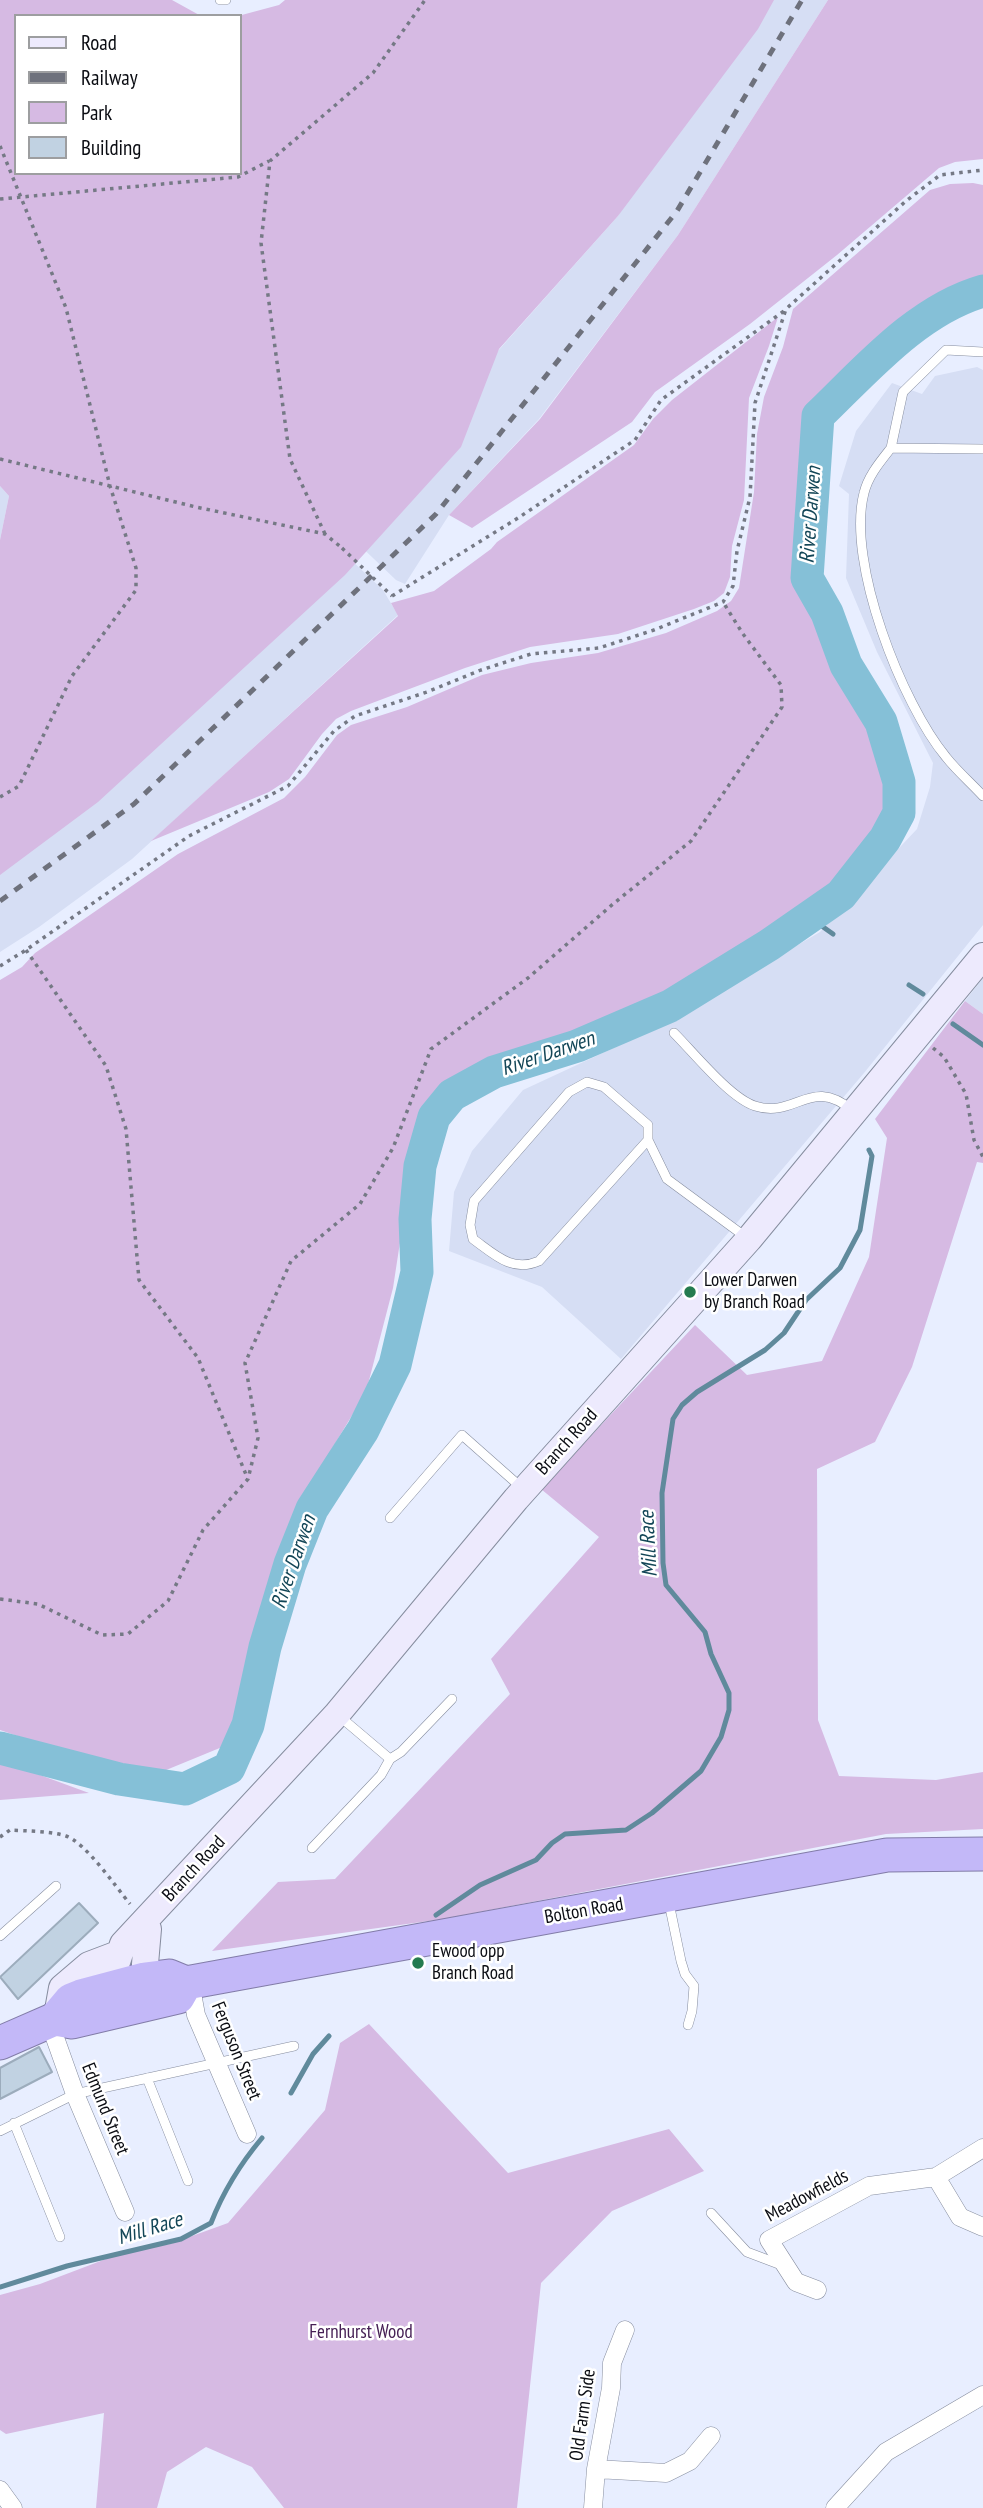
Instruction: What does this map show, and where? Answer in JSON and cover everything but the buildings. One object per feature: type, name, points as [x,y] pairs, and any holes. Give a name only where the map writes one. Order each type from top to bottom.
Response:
[{"type":"highway","name":"Bolton Road","points":[[5,2037],[54,2019],[72,2022],[169,1976],[188,1983],[887,1855],[983,1854]]},
{"type":"street","name":"Branch Road","points":[[118,1954],[123,1944],[337,1714],[524,1490],[749,1239],[983,956]]},
{"type":"street","points":[[131,1995],[148,1929],[145,1922]]},
{"type":"street","points":[[118,1954],[114,1971],[131,1995]]},
{"type":"street","points":[[54,2019],[62,1988],[89,1965],[118,1954]]},
{"type":"street","name":"Ferguson Street","points":[[188,1983],[195,2015],[247,2134]]},
{"type":"street","name":"Edmund Street","points":[[54,2019],[75,2094],[125,2212]]},
{"type":"street","name":"Meadowfields","points":[[817,2290],[796,2282],[769,2240],[869,2186],[936,2177],[983,2148]]},
{"type":"street","points":[[936,2177],[960,2217],[983,2227]]},
{"type":"street","name":"Old Farm Side","points":[[593,2508],[596,2469],[611,2388],[612,2363],[625,2330]]},
{"type":"street","points":[[835,2508],[886,2452],[983,2395]]},
{"type":"street","points":[[596,2469],[666,2473],[690,2461],[710,2436]]},
{"type":"street","points":[[0,2490],[13,2508]]},
{"type":"lane","points":[[220,0],[226,0]]},
{"type":"lane","points":[[983,352],[946,350],[903,392],[891,448],[876,466],[864,491],[861,511],[861,535],[871,601],[880,629],[921,720],[946,757],[983,796]]},
{"type":"lane","points":[[891,448],[982,449]]},
{"type":"lane","points":[[674,1033],[741,1100],[771,1109],[821,1096],[838,1098],[854,1112]]},
{"type":"lane","points":[[648,1140],[539,1261],[527,1266],[514,1265],[503,1261],[473,1239],[470,1225],[474,1201],[569,1091],[587,1083],[604,1087],[648,1125],[648,1140],[667,1179],[749,1239]]},
{"type":"lane","points":[[390,1518],[463,1434],[524,1490]]},
{"type":"lane","points":[[312,1847],[382,1774],[390,1759],[401,1752],[452,1699]]},
{"type":"lane","points":[[337,1714],[390,1759]]},
{"type":"lane","points":[[0,1936],[56,1886]]},
{"type":"lane","points":[[667,1896],[681,1961],[685,1974],[694,1986],[688,2025]]},
{"type":"lane","points":[[0,2131],[75,2094],[294,2046]]},
{"type":"lane","points":[[147,2078],[188,2181]]},
{"type":"lane","points":[[14,2123],[60,2237]]},
{"type":"lane","points":[[711,2213],[747,2252],[787,2268]]},
{"type":"path","points":[[0,200],[238,177],[270,161],[373,74],[425,0]]},
{"type":"path","points":[[0,146],[66,308],[110,486],[136,568],[136,590],[72,676],[19,786],[0,797]]},
{"type":"path","points":[[270,161],[261,243],[290,459],[325,534],[392,596],[518,518],[635,440],[661,400],[786,309],[906,201],[940,175],[983,170]]},
{"type":"path","points":[[0,966],[189,836],[288,786],[334,731],[355,716],[531,654],[599,648],[654,630],[723,602],[733,586],[737,551],[750,497],[755,404],[786,309]]},
{"type":"path","points":[[0,458],[196,507],[325,534]]},
{"type":"path","points":[[0,1599],[38,1604],[102,1634],[128,1634],[168,1601],[203,1530],[248,1479],[258,1438],[245,1363],[291,1261],[360,1204],[393,1148],[431,1049],[528,978],[691,841],[782,707],[781,685],[723,602]]},
{"type":"path","points":[[26,950],[106,1066],[126,1129],[139,1280],[198,1358],[248,1479]]},
{"type":"path","points":[[918,1035],[944,1057],[966,1094],[974,1140],[983,1157]]},
{"type":"path","points":[[0,1836],[10,1830],[66,1836],[87,1850],[93,1861],[145,1922]]},
{"type":"shaded area","points":[[739,0],[828,0],[678,235],[539,419],[449,515],[405,584],[396,580],[351,537],[497,352],[618,216]]},
{"type":"shaded area","points":[[977,367],[983,370],[983,925],[864,1073],[621,1359],[542,1287],[449,1251],[454,1192],[472,1151],[523,1090],[650,1031],[820,932],[917,829],[930,787],[933,763],[877,652],[846,578],[849,494],[839,486],[856,431],[892,383],[922,394],[935,376]]},
{"type":"shaded area","points":[[0,486],[9,496],[0,540]]},
{"type":"shaded area","points":[[349,558],[383,590],[398,615],[132,859],[0,952],[0,853]]},
{"type":"shaded area","points":[[983,978],[983,1014],[965,1001]]},
{"type":"green space","points":[[0,0],[172,0],[197,14],[14,14],[14,175],[242,175],[242,15],[279,5],[285,0],[774,0],[758,29],[618,216],[499,349],[461,447],[345,575],[98,802],[0,875],[0,540],[9,496],[0,486]]},
{"type":"green space","points":[[828,0],[983,0],[983,159],[955,162],[939,168],[837,255],[750,324],[655,392],[632,422],[472,528],[449,515],[540,419],[678,235]]},
{"type":"green space","points":[[950,184],[983,185],[983,282],[958,293],[913,321],[872,356],[814,413],[801,579],[875,726],[892,791],[890,815],[876,844],[847,875],[661,1002],[503,1059],[456,1083],[432,1110],[415,1144],[393,1288],[366,1392],[294,1512],[272,1570],[247,1682],[227,1745],[154,1775],[73,1755],[0,1730],[0,980],[22,967],[35,953],[178,854],[284,798],[305,777],[337,735],[351,725],[407,707],[482,675],[531,663],[598,653],[666,633],[717,611],[731,601],[739,588],[754,492],[757,434],[764,397],[783,347],[793,309],[930,190]]},
{"type":"green space","points":[[778,317],[749,398],[744,500],[732,546],[730,577],[724,593],[714,601],[694,609],[618,634],[530,647],[465,668],[351,711],[336,719],[289,779],[269,792],[151,841],[398,616],[391,603],[434,591],[497,542],[634,445],[653,419],[672,400]]},
{"type":"green space","points":[[965,1001],[983,1014],[983,1163],[977,1162],[912,1367],[875,1442],[817,1469],[818,1720],[839,1776],[936,1780],[983,1772],[983,1829],[886,1834],[443,1919],[212,1951],[278,1882],[335,1879],[510,1694],[491,1659],[599,1537],[541,1489],[695,1325],[747,1375],[822,1361],[869,1257],[887,1138],[875,1119]]},
{"type":"green space","points":[[0,1756],[40,1775],[89,1793],[0,1800]]},
{"type":"green space","name":"Fernhurst Wood","points":[[369,2024],[508,2173],[669,2129],[704,2171],[612,2211],[541,2283],[517,2508],[284,2508],[252,2467],[206,2447],[167,2472],[157,2508],[96,2508],[104,2413],[6,2434],[0,2430],[0,2295],[40,2284],[127,2251],[170,2244],[228,2223],[325,2110],[340,2043]]},
{"type":"waterway","name":"River Darwen","points":[[0,1748],[119,1779],[185,1789],[229,1768],[248,1725],[265,1647],[290,1564],[312,1509],[363,1430],[395,1365],[417,1272],[415,1219],[420,1166],[434,1117],[452,1095],[494,1072],[577,1046],[670,1006],[769,945],[841,895],[885,839],[899,813],[899,782],[881,722],[846,665],[827,613],[807,578],[818,416],[874,361],[914,327],[936,312],[983,291]]},
{"type":"waterway","points":[[809,917],[833,934]]},
{"type":"waterway","points":[[909,985],[923,994]]},
{"type":"waterway","points":[[953,1024],[983,1045]]},
{"type":"waterway","name":"Mill Race","points":[[436,1915],[480,1885],[536,1860],[565,1834],[626,1830],[652,1813],[701,1771],[721,1737],[729,1710],[729,1693],[711,1654],[705,1632],[666,1585],[662,1493],[673,1419],[682,1405],[697,1392],[765,1350],[784,1333],[806,1300],[840,1268],[860,1230],[872,1156],[869,1150]]},
{"type":"waterway","name":"Mill Race","points":[[291,2093],[313,2054],[329,2036]]},
{"type":"waterway","name":"Mill Race","points":[[0,2287],[67,2266],[181,2239],[211,2223],[233,2178],[262,2138]]},
{"type":"railway","points":[[0,901],[134,804],[436,514],[677,211],[802,0]]},
{"type":"place","name":"Lower Darwen by Branch Road","points":[[690,1292]]},
{"type":"place","name":"Ewood opp Branch Road","points":[[418,1963]]}]
